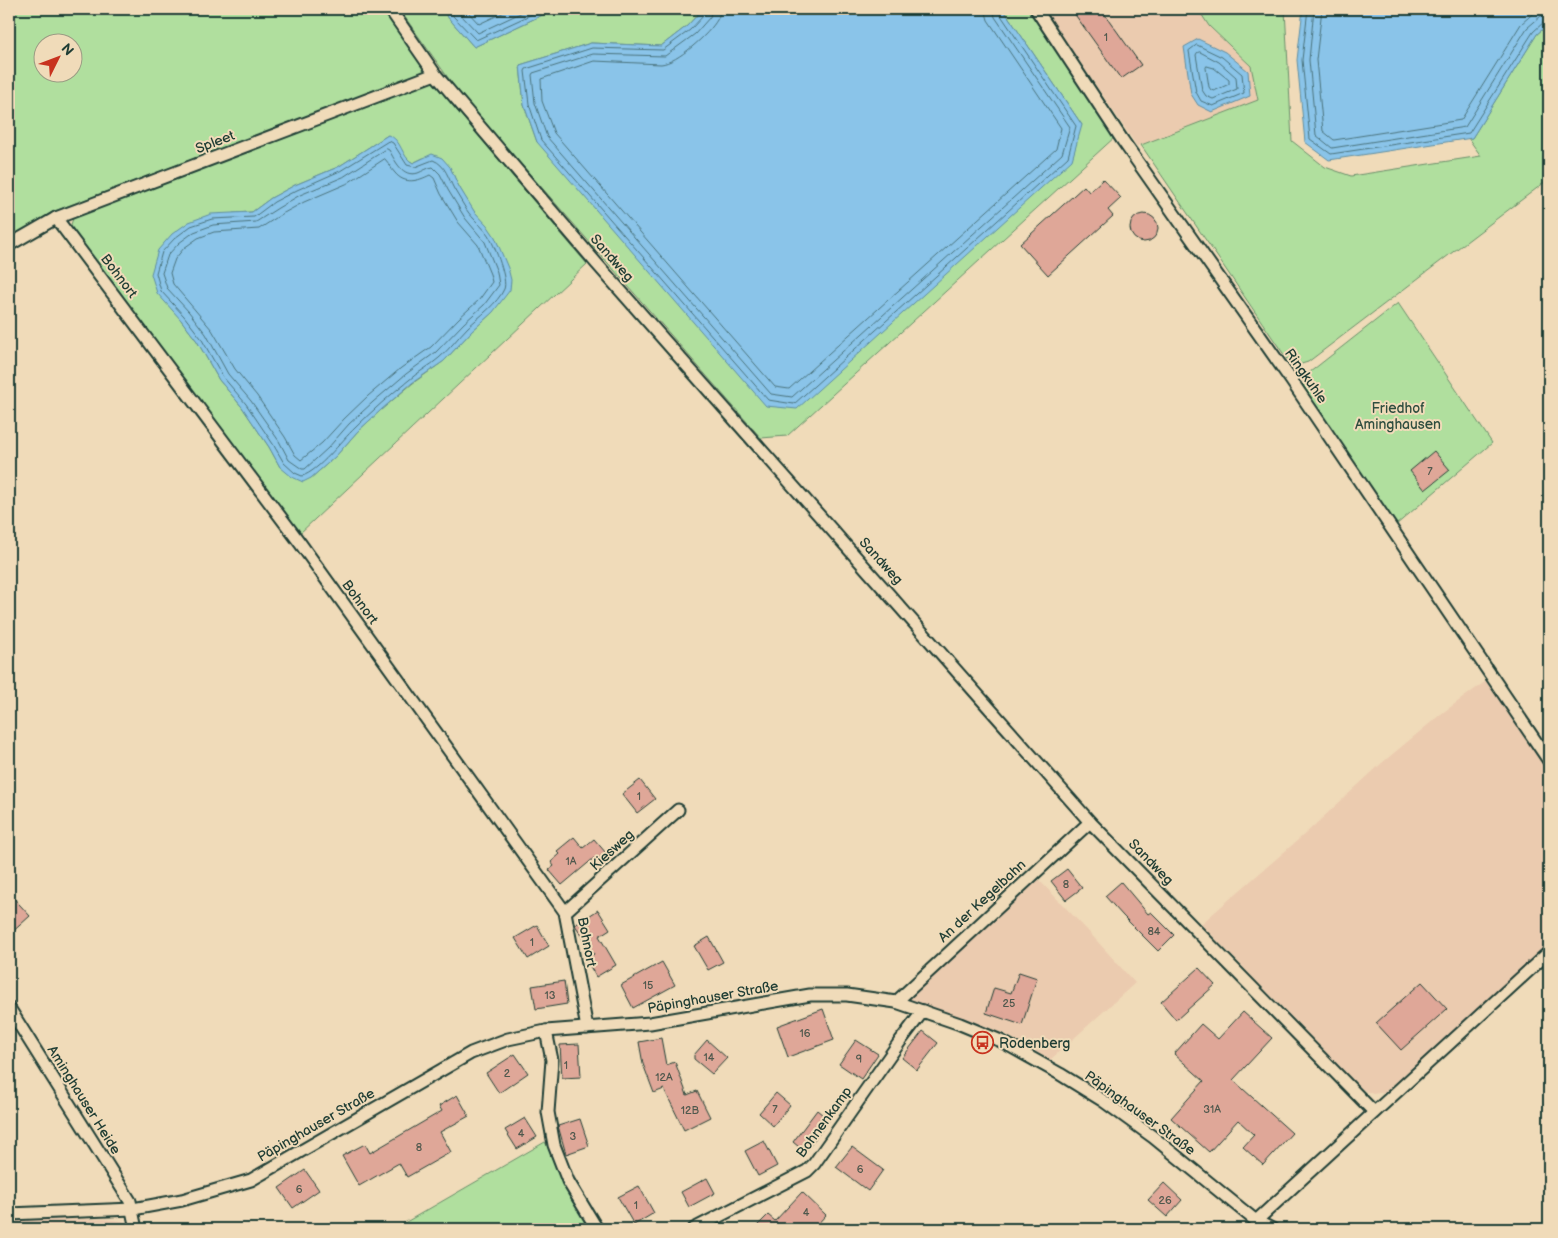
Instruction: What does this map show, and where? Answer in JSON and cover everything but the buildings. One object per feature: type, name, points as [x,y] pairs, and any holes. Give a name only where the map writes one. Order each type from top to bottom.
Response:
[{"type":"street","name":"Sandweg","points":[[390,9],[435,74],[597,264],[1090,822],[1374,1112]]},
{"type":"street","name":"Ringkuhle","points":[[1036,9],[1123,141],[1291,380],[1549,761]]},
{"type":"street","name":"Spleet","points":[[9,245],[56,218],[435,74]]},
{"type":"street","name":"Bohnort","points":[[56,218],[300,543],[565,912],[587,1028]]},
{"type":"street","name":"Kiesweg","points":[[565,912],[678,810]]},
{"type":"street","name":"An der Kegelbahn","points":[[896,1002],[1090,822]]},
{"type":"street","points":[[1256,1222],[1549,952]]},
{"type":"street","name":"Päpinghauser Straße","points":[[9,1214],[133,1209],[182,1200],[251,1180],[472,1053],[508,1039],[546,1031],[650,1023],[810,995],[847,995],[896,1002],[960,1024],[1001,1041],[1102,1100],[1153,1137],[1256,1222],[1272,1229]]},
{"type":"street","name":"Aminghauser Heide","points":[[9,1008],[130,1201],[136,1229]]},
{"type":"street","name":"Bohnenkamp","points":[[694,1229],[711,1226],[807,1171],[814,1164],[923,1011]]},
{"type":"street","points":[[546,1031],[552,1060],[548,1112],[554,1145],[568,1181],[597,1229]]},
{"type":"shaded area","points":[[1044,9],[1198,9],[1209,26],[1251,66],[1258,100],[1137,146]]},
{"type":"shaded area","points":[[1486,681],[1549,773],[1549,944],[1385,1092],[1373,1094],[1363,1090],[1201,924],[1306,833],[1383,762],[1441,714]]},
{"type":"shaded area","points":[[1037,878],[1135,983],[1050,1060],[1005,1034],[911,1001],[911,992]]},
{"type":"shaded area","points":[[104,1219],[123,1221],[128,1229],[9,1229],[9,1220]]},
{"type":"green space","points":[[9,9],[383,9],[426,71],[52,212],[9,239]]},
{"type":"green space","points":[[399,9],[450,9],[445,14],[474,47],[555,9],[703,9],[687,26],[661,46],[591,43],[520,65],[524,105],[537,142],[1082,125],[1003,9],[1031,9],[1116,136],[787,436],[761,438],[459,93]]},
{"type":"green space","points":[[1198,9],[1285,9],[1292,141],[1325,167],[1351,176],[1481,156],[1468,138],[1472,138],[1537,34],[1549,24],[1549,179],[1308,362],[1298,365],[1287,359],[1141,145],[1258,100],[1251,66],[1209,26]]},
{"type":"green space","points":[[432,81],[587,264],[299,534],[70,228],[74,215]],"holes":[[[388,135],[408,160],[413,163],[423,158],[450,167],[460,189],[473,210],[493,235],[498,245],[493,312],[444,361],[413,383],[381,410],[357,432],[336,456],[311,478],[280,467],[269,447],[242,407],[219,380],[197,341],[181,320],[233,213],[252,212],[271,198],[295,185],[338,167]]]},
{"type":"green space","name":"Friedhof Aminghausen","points":[[1398,303],[1492,443],[1396,525],[1303,387],[1305,376]]},
{"type":"green space","points":[[545,1142],[593,1229],[394,1229]]},
{"type":"water","points":[[450,9],[555,9],[474,47],[445,14]]},
{"type":"water","points":[[703,9],[1003,9],[1082,125],[1072,160],[797,409],[766,406],[537,142],[524,105],[520,65],[591,43],[661,46],[687,26]]},
{"type":"water","points":[[1303,9],[1549,9],[1549,24],[1537,34],[1472,138],[1329,160],[1305,142],[1297,60]]},
{"type":"water","points":[[1198,39],[1225,52],[1248,71],[1250,96],[1212,112],[1198,105],[1191,94],[1184,47]]},
{"type":"water","points":[[388,135],[396,140],[406,157],[413,163],[432,154],[442,158],[450,167],[458,185],[474,211],[495,237],[508,268],[511,280],[510,290],[493,312],[444,361],[412,383],[357,432],[336,456],[311,478],[303,482],[292,477],[280,467],[242,407],[219,380],[197,341],[157,293],[151,274],[158,250],[172,234],[189,222],[211,214],[252,212],[271,198],[295,185],[338,167]]},
{"type":"place","name":"Rodenberg","points":[[983,1043]]}]
